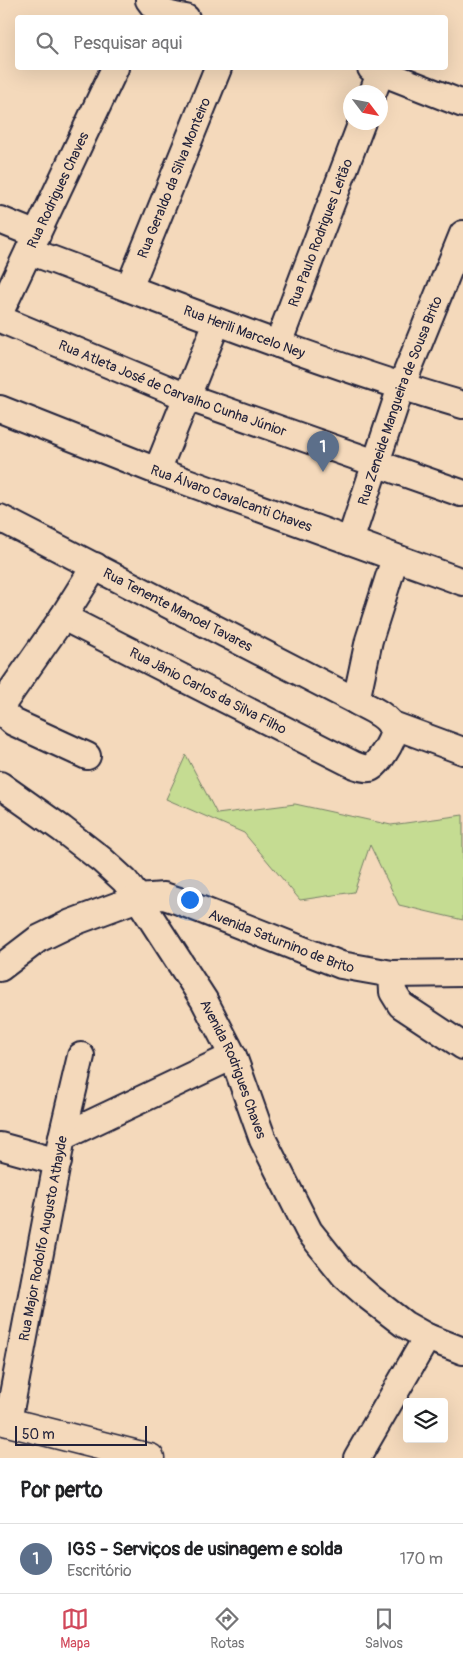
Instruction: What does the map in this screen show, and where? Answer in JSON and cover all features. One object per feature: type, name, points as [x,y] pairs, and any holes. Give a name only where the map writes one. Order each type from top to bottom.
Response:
[{"type":"main road","points":[[4,1420],[150,1458]]},
{"type":"street","points":[[149,0],[159,10],[171,15]]},
{"type":"street","name":"Rua Rodrigues Chaves","points":[[0,312],[114,70]]},
{"type":"street","name":"Rua Geraldo da Silva Monteiro","points":[[129,288],[217,70]]},
{"type":"street","points":[[375,77],[463,104]]},
{"type":"street","name":"Rua Paulo Rodrigues Leitão","points":[[278,344],[359,130]]},
{"type":"street","name":"Rua Herili Marcelo Ney","points":[[0,220],[33,243],[129,288],[278,344],[401,387],[463,405]]},
{"type":"street","name":"Rua Zeneide Mangueira de Sousa Brito","points":[[350,541],[401,387],[463,234]]},
{"type":"street","name":"Rua Atleta José de Carvalho Cunha Júnior","points":[[0,319],[187,397],[461,493]]},
{"type":"street","points":[[157,471],[217,322]]},
{"type":"street","name":"Rua Álvaro Cavalcanti Chaves","points":[[0,409],[157,471],[463,582]]},
{"type":"street","name":"Rua Tenente Manoel Tavares","points":[[0,518],[356,700],[390,724]]},
{"type":"street","points":[[356,700],[369,640],[395,558]]},
{"type":"street","points":[[87,756],[13,722],[2,712],[1,706],[63,617],[95,566]]},
{"type":"street","name":"Rua Jânio Carlos da Silva Filho","points":[[63,617],[354,766],[364,769],[372,768],[376,764],[393,734],[390,724]]},
{"type":"street","points":[[390,724],[463,751]]},
{"type":"street","name":"Avenida Rodrigues Chaves","points":[[0,784],[102,860],[125,881],[138,898],[204,1000],[233,1056],[263,1140],[309,1231],[344,1275],[404,1324],[427,1337],[463,1351]]},
{"type":"street","name":"Avenida Saturnino de Brito","points":[[0,968],[38,939],[71,923],[138,898],[164,896],[179,900],[341,965],[392,974],[463,973]]},
{"type":"street","points":[[392,974],[393,992],[400,1005],[463,1046]]},
{"type":"street","name":"Rua Major Rodolfo Augusto Athayde","points":[[4,1420],[81,1056]]},
{"type":"street","points":[[0,1146],[60,1150],[233,1056]]},
{"type":"street","points":[[357,1458],[427,1337]]},
{"type":"green space","points":[[186,755],[217,814],[295,804],[391,825],[463,815],[463,920],[399,905],[370,845],[354,892],[300,900],[244,833],[166,799]]},
{"type":"place","name":"IGS - Serviços de usinagem e solda","points":[[323,472]]}]
